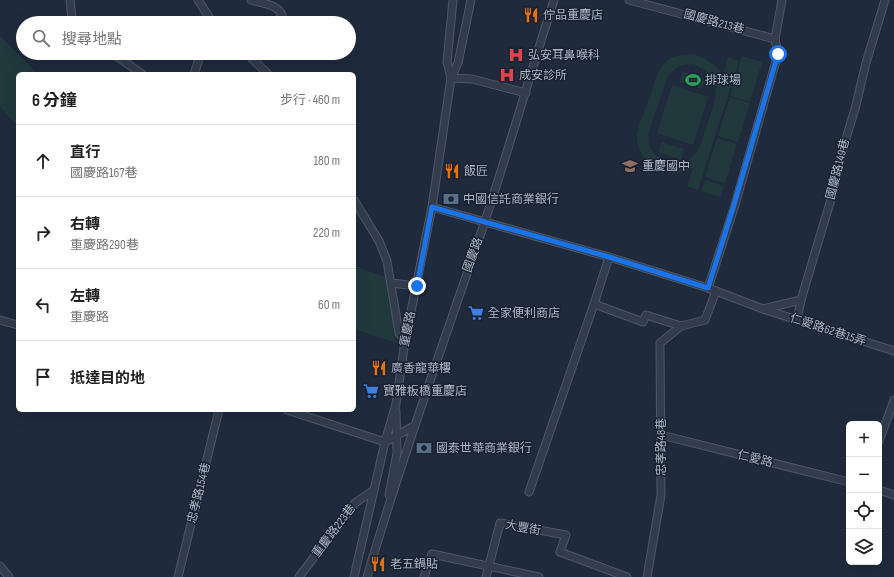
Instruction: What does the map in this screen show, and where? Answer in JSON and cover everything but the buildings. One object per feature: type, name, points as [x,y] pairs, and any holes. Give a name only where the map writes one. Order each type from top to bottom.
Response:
[{"type":"street","points":[[70,0],[72,16]]},
{"type":"street","points":[[198,0],[207,16]]},
{"type":"street","points":[[251,0],[276,3],[281,16]]},
{"type":"street","name":"重慶路","points":[[451,78],[447,62],[453,0]]},
{"type":"street","name":"重慶路","points":[[354,577],[385,442],[396,404],[405,341],[432,207],[451,78],[458,63],[471,0]]},
{"type":"street","name":"國慶路","points":[[388,509],[414,426],[485,221],[554,0]]},
{"type":"street","name":"國慶路213巷","points":[[629,0],[775,39]]},
{"type":"street","points":[[708,288],[778,54],[775,39],[782,0]]},
{"type":"street","name":"國慶路149巷","points":[[797,320],[801,300],[834,189],[844,145],[855,110],[866,63],[884,0]]},
{"type":"street","points":[[122,60],[139,72]]},
{"type":"street","points":[[195,72],[199,60]]},
{"type":"street","points":[[255,60],[266,72]]},
{"type":"street","points":[[451,78],[472,79],[526,93]]},
{"type":"street","points":[[356,203],[379,241],[387,261],[399,333],[405,341]]},
{"type":"street","name":"仁愛路62巷15弄","points":[[432,207],[609,257],[708,288],[763,309],[894,351]]},
{"type":"street","points":[[529,492],[609,257]]},
{"type":"street","points":[[391,283],[417,286]]},
{"type":"street","points":[[594,304],[643,322],[646,315],[681,326],[705,320],[716,291]]},
{"type":"street","points":[[763,309],[801,300]]},
{"type":"street","points":[[0,320],[16,324]]},
{"type":"street","name":"忠孝路48巷","points":[[647,577],[661,495],[660,343],[681,326]]},
{"type":"street","points":[[882,433],[894,400]]},
{"type":"street","points":[[369,576],[388,509],[390,483],[397,454],[396,404]]},
{"type":"street","name":"忠孝路154巷","points":[[178,577],[219,412]]},
{"type":"street","points":[[293,412],[385,442],[414,426]]},
{"type":"street","name":"仁愛路","points":[[661,435],[846,481]]},
{"type":"street","name":"重慶路223巷","points":[[299,577],[355,502],[374,490]]},
{"type":"street","points":[[882,491],[894,494]]},
{"type":"street","name":"大豐街","points":[[486,577],[500,522],[566,535],[560,552],[627,577]]},
{"type":"street","points":[[424,577],[432,554],[539,577]]},
{"type":"street","points":[[0,566],[9,577]]},
{"type":"green space","points":[[0,36],[16,52],[16,60],[24,60],[36,72],[16,72],[16,125],[0,107]]},
{"type":"green space","points":[[692,54],[706,59],[723,75],[728,57],[739,61],[698,190],[687,186],[693,168],[682,172],[673,173],[664,172],[657,169],[646,160],[637,141],[639,126],[660,68],[663,64],[673,58]],"holes":[[[693,64],[711,76],[716,91],[713,109],[703,139],[696,153],[688,160],[677,163],[665,161],[659,158],[651,149],[648,136],[668,76],[673,70],[685,65]]]},
{"type":"green space","points":[[742,56],[762,62],[750,102],[730,96]]},
{"type":"green space","name":"排球場","points":[[683,71],[705,79],[702,89],[680,82]]},
{"type":"green space","points":[[672,85],[708,97],[693,145],[657,133]]},
{"type":"green space","points":[[730,97],[750,103],[738,142],[718,136]]},
{"type":"green space","points":[[717,138],[737,144],[725,183],[705,177]]},
{"type":"green space","points":[[662,142],[684,149],[681,160],[658,152]]},
{"type":"green space","points":[[705,180],[724,186],[720,197],[701,191]]},
{"type":"green space","points":[[356,267],[385,277],[396,343],[356,330]]},
{"type":"place","name":"佇品重慶店","points":[[531,15]]},
{"type":"place","name":"弘安耳鼻喉科","points":[[516,55]]},
{"type":"place","name":"成安診所","points":[[507,75]]},
{"type":"place","name":"排球場","points":[[693,80]]},
{"type":"place","name":"重慶國中","points":[[630,166]]},
{"type":"place","name":"飯匠","points":[[452,171]]},
{"type":"place","name":"中國信託商業銀行","points":[[451,199]]},
{"type":"place","name":"全家便利商店","points":[[476,313]]},
{"type":"place","name":"廣香龍華樓","points":[[379,368]]},
{"type":"place","name":"寶雅板橋重慶店","points":[[371,391]]},
{"type":"place","name":"國泰世華商業銀行","points":[[424,448]]},
{"type":"place","name":"老五鍋貼","points":[[378,564]]},
{"type":"route","points":[[417,286],[432,207],[609,257],[708,288],[778,54]]}]
